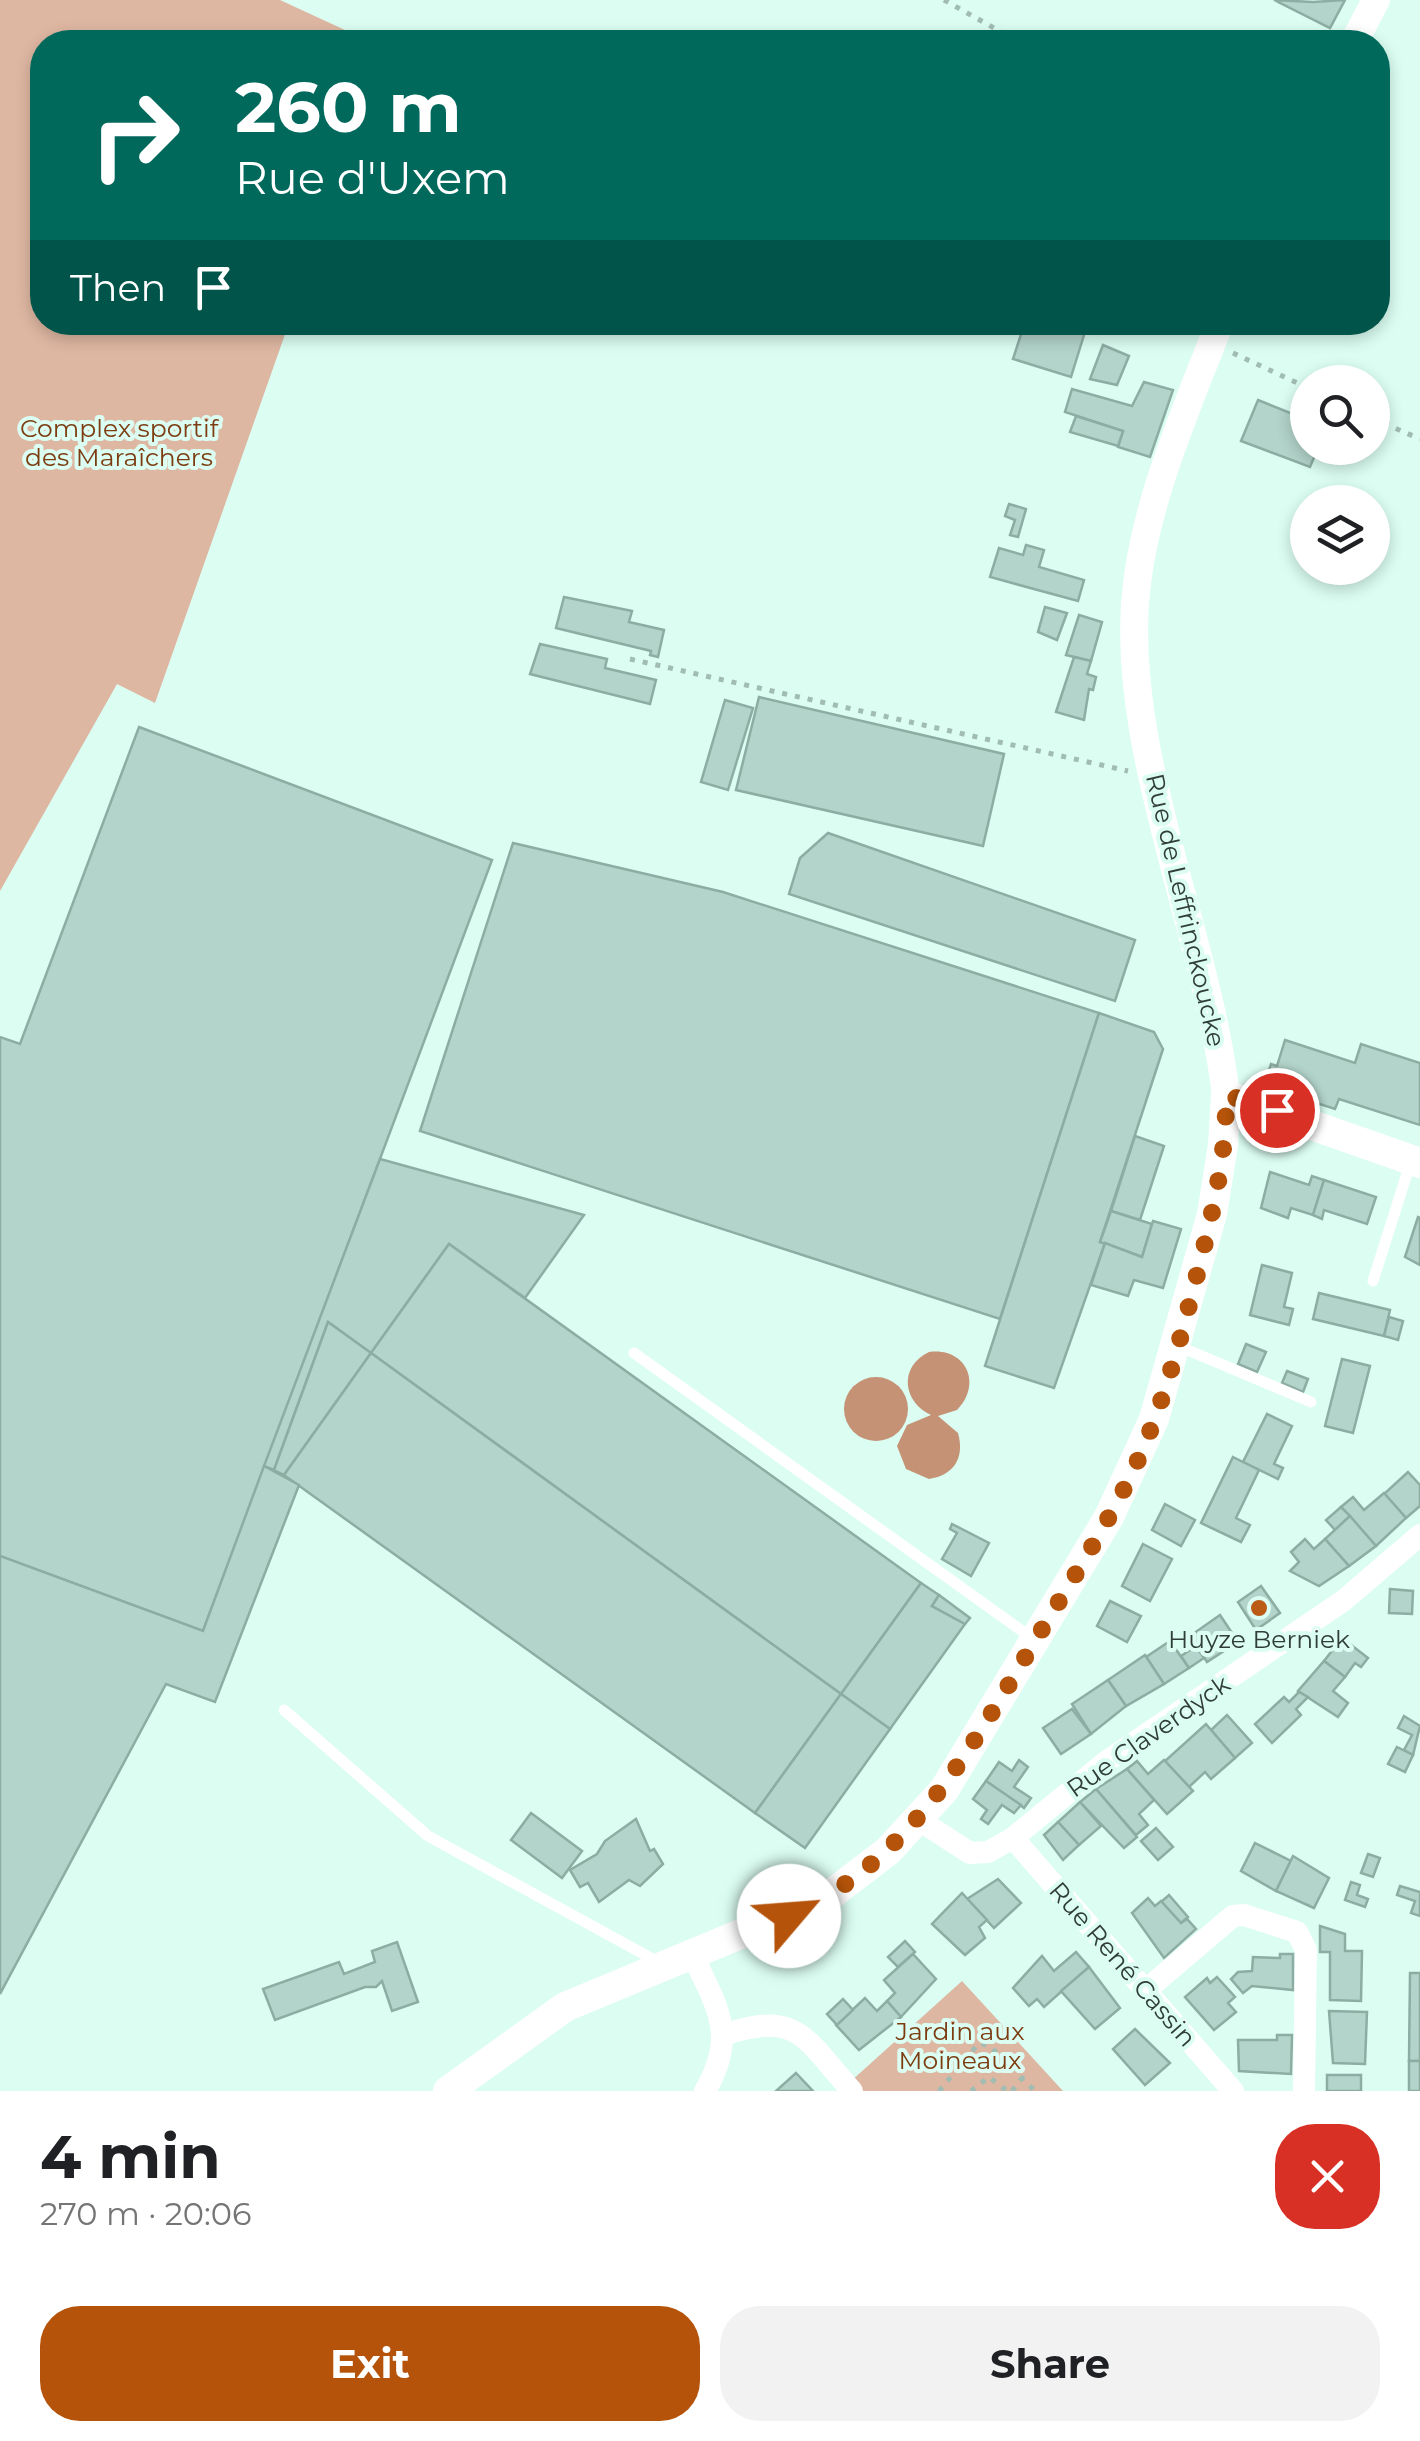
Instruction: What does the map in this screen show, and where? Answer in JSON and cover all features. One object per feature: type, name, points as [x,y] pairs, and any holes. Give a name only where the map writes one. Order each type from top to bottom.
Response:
[{"type":"main road","points":[[1226,1095],[1416,1161]]},
{"type":"main road","name":"Rue de Leffrinckoucke","points":[[448,2091],[552,2016],[839,1890],[918,1820],[965,1759],[1130,1475],[1161,1402],[1212,1214],[1224,1145],[1226,1095]]},
{"type":"street","points":[[1360,30],[1376,0]]},
{"type":"street","name":"Rue de Leffrinckoucke","points":[[1215,335],[1161,489],[1140,572],[1135,652],[1155,777],[1206,984],[1226,1095]]},
{"type":"street","name":"Rue Claverdyck","points":[[918,1820],[970,1853],[988,1852],[1013,1838],[1119,1752],[1343,1602],[1420,1535]]},
{"type":"street","name":"Rue René Cassin","points":[[1013,1838],[1233,2091]]},
{"type":"street","points":[[1146,1990],[1233,1916],[1244,1915],[1297,1932],[1306,1950],[1304,2091]]},
{"type":"street","points":[[692,1954],[724,2036],[720,2062],[705,2091]]},
{"type":"street","points":[[724,2036],[762,2023],[794,2030],[852,2091]]},
{"type":"lane","points":[[1372,1281],[1416,1161]]},
{"type":"lane","points":[[1178,1346],[1311,1402]]},
{"type":"lane","points":[[634,1353],[1035,1640]]},
{"type":"lane","points":[[284,1710],[428,1836],[662,1965]]},
{"type":"path","points":[[944,0],[998,30]]},
{"type":"path","points":[[1219,335],[1290,377]]},
{"type":"path","points":[[1390,426],[1420,439]]},
{"type":"path","points":[[630,659],[1155,777]]},
{"type":"path","points":[[939,2091],[979,2043],[990,2046],[1035,2091]]},
{"type":"path","points":[[970,2091],[989,2077],[1010,2091],[1022,2078]]},
{"type":"green space","name":"Complex sportif des Maraîchers","points":[[0,0],[280,0],[345,30],[30,30],[30,335],[285,335],[155,703],[117,684],[0,891]]},
{"type":"green space","name":"Jardin aux Moineaux","points":[[962,1981],[1063,2091],[840,2091]]},
{"type":"shaded area","points":[[929,1352],[953,1355],[961,1361],[967,1369],[969,1389],[957,1410],[938,1416],[958,1433],[960,1450],[956,1464],[945,1474],[929,1479],[906,1469],[897,1446],[907,1425],[931,1415],[915,1402],[908,1384],[912,1366]]},
{"type":"shaded area","points":[[876,1377],[899,1386],[908,1409],[899,1432],[876,1441],[853,1432],[844,1409],[853,1386]]},
{"type":"building","points":[[1274,0],[1313,2],[1345,0],[1330,28]]},
{"type":"building","points":[[1021,335],[1084,335],[1071,377],[1013,359]]},
{"type":"building","points":[[1103,345],[1129,356],[1117,385],[1090,379]]},
{"type":"building","points":[[1144,382],[1173,390],[1150,457],[1118,447],[1123,431],[1065,412],[1072,389],[1132,406]]},
{"type":"building","points":[[1258,400],[1290,413],[1290,459],[1241,441]]},
{"type":"building","points":[[1076,416],[1123,431],[1118,446],[1070,432]]},
{"type":"building","points":[[1009,504],[1026,509],[1018,537],[1010,535],[1015,520],[1005,516]]},
{"type":"building","points":[[1026,545],[1044,550],[1039,567],[1084,580],[1078,601],[990,577],[999,548],[1023,555]]},
{"type":"building","points":[[564,597],[632,611],[629,622],[664,630],[658,657],[650,655],[651,651],[556,628]]},
{"type":"building","points":[[1045,607],[1067,613],[1057,640],[1038,632]]},
{"type":"building","points":[[1079,615],[1102,622],[1091,661],[1066,655]]},
{"type":"building","points":[[540,644],[607,659],[605,668],[656,680],[650,704],[530,674]]},
{"type":"building","points":[[1074,657],[1091,661],[1087,674],[1096,677],[1093,690],[1089,689],[1084,720],[1056,712]]},
{"type":"building","points":[[759,697],[1004,754],[983,846],[736,790]]},
{"type":"building","points":[[725,700],[753,708],[728,790],[701,782]]},
{"type":"building","points":[[139,727],[492,860],[203,1631],[0,1556],[0,1037],[20,1044]]},
{"type":"building","points":[[828,833],[1135,940],[1115,1001],[789,894],[800,858]]},
{"type":"building","points":[[513,843],[723,892],[1099,1013],[1000,1319],[420,1131]]},
{"type":"building","points":[[1099,1013],[1154,1032],[1163,1049],[1100,1242],[1105,1243],[1054,1388],[985,1366]]},
{"type":"building","points":[[1285,1040],[1355,1063],[1361,1044],[1420,1063],[1420,1125],[1339,1099],[1335,1109],[1264,1086],[1271,1064],[1277,1066]]},
{"type":"building","points":[[1135,1136],[1164,1146],[1140,1220],[1111,1211]]},
{"type":"building","points":[[380,1159],[584,1215],[525,1298],[449,1244],[371,1353],[328,1322],[274,1470],[264,1466]]},
{"type":"building","points":[[1270,1172],[1309,1185],[1312,1176],[1324,1180],[1313,1215],[1291,1208],[1288,1218],[1261,1208]]},
{"type":"building","points":[[1324,1180],[1376,1197],[1367,1224],[1324,1210],[1322,1219],[1313,1215]]},
{"type":"building","points":[[1111,1211],[1152,1224],[1142,1257],[1100,1242]]},
{"type":"building","points":[[1420,1218],[1420,1265],[1405,1257]]},
{"type":"building","points":[[1153,1221],[1181,1229],[1163,1288],[1134,1280],[1128,1296],[1091,1285],[1105,1243],[1142,1257]]},
{"type":"building","points":[[449,1244],[921,1583],[841,1694],[371,1353]]},
{"type":"building","points":[[1262,1265],[1292,1273],[1284,1307],[1293,1309],[1289,1325],[1250,1315]]},
{"type":"building","points":[[1319,1293],[1390,1310],[1384,1336],[1313,1319]]},
{"type":"building","points":[[1389,1317],[1403,1321],[1398,1340],[1384,1336]]},
{"type":"building","points":[[328,1322],[371,1353],[284,1475],[274,1470]]},
{"type":"building","points":[[1246,1344],[1266,1352],[1257,1372],[1238,1364]]},
{"type":"building","points":[[371,1353],[841,1694],[755,1813],[284,1475]]},
{"type":"building","points":[[1342,1359],[1370,1366],[1353,1433],[1325,1426]]},
{"type":"building","points":[[1287,1371],[1308,1379],[1303,1392],[1282,1383]]},
{"type":"building","points":[[1267,1414],[1292,1426],[1274,1464],[1283,1468],[1278,1479],[1243,1462]]},
{"type":"building","points":[[1233,1457],[1259,1470],[1236,1518],[1250,1525],[1241,1542],[1201,1523]]},
{"type":"building","points":[[264,1466],[299,1485],[215,1702],[166,1684],[0,1994],[0,1556],[203,1631]]},
{"type":"building","points":[[1408,1472],[1420,1485],[1420,1506],[1406,1518],[1384,1494]]},
{"type":"building","points":[[1384,1493],[1406,1518],[1376,1546],[1341,1507],[1353,1497],[1364,1510]]},
{"type":"building","points":[[1165,1504],[1195,1520],[1181,1546],[1152,1530]]},
{"type":"building","points":[[1341,1507],[1350,1516],[1335,1530],[1326,1520]]},
{"type":"building","points":[[1350,1516],[1376,1546],[1349,1566],[1325,1539]]},
{"type":"building","points":[[952,1524],[989,1543],[971,1576],[942,1559],[957,1533],[950,1529]]},
{"type":"building","points":[[1305,1539],[1314,1549],[1325,1539],[1349,1566],[1319,1586],[1290,1571],[1299,1562],[1291,1552]]},
{"type":"building","points":[[1143,1544],[1172,1559],[1150,1601],[1122,1586]]},
{"type":"building","points":[[921,1583],[939,1595],[932,1606],[965,1624],[890,1729],[841,1694]]},
{"type":"building","name":"Huyze Berniek","points":[[1261,1586],[1280,1613],[1256,1630],[1238,1602]]},
{"type":"building","points":[[1390,1589],[1413,1591],[1412,1614],[1389,1613]]},
{"type":"building","points":[[939,1595],[970,1618],[965,1624],[932,1606]]},
{"type":"building","points":[[1110,1601],[1141,1616],[1127,1642],[1097,1626]]},
{"type":"building","points":[[1220,1615],[1238,1642],[1207,1662],[1190,1636]]},
{"type":"building","points":[[1342,1638],[1368,1658],[1361,1667],[1355,1663],[1345,1677],[1324,1661]]},
{"type":"building","points":[[1170,1641],[1189,1668],[1164,1684],[1146,1657]]},
{"type":"building","points":[[1196,1646],[1204,1658],[1189,1668],[1181,1656]]},
{"type":"building","points":[[1145,1655],[1164,1684],[1126,1706],[1108,1680]]},
{"type":"building","points":[[1324,1661],[1345,1677],[1333,1691],[1348,1703],[1338,1717],[1298,1691]]},
{"type":"building","points":[[1108,1680],[1126,1706],[1091,1734],[1072,1704]]},
{"type":"building","points":[[1299,1692],[1308,1697],[1296,1709],[1301,1715],[1272,1743],[1255,1724],[1284,1697],[1289,1702]]},
{"type":"building","points":[[841,1694],[890,1729],[805,1848],[755,1813]]},
{"type":"building","points":[[1072,1709],[1091,1734],[1061,1754],[1043,1728]]},
{"type":"building","points":[[1227,1715],[1252,1743],[1235,1758],[1211,1730]]},
{"type":"building","points":[[1404,1716],[1420,1726],[1413,1755],[1404,1750],[1412,1735],[1398,1728]]},
{"type":"building","points":[[1206,1724],[1235,1758],[1211,1779],[1205,1772],[1189,1787],[1165,1761]]},
{"type":"building","points":[[1397,1747],[1413,1755],[1405,1772],[1388,1764]]},
{"type":"building","points":[[1019,1760],[1028,1767],[1014,1787],[1031,1798],[1024,1808],[986,1781],[999,1762],[1012,1771]]},
{"type":"building","points":[[1164,1760],[1193,1791],[1167,1814],[1127,1769],[1137,1761],[1148,1774]]},
{"type":"building","points":[[1127,1769],[1154,1800],[1139,1814],[1148,1825],[1136,1835],[1096,1789]]},
{"type":"building","points":[[986,1781],[1021,1805],[1014,1813],[1002,1805],[988,1824],[981,1819],[987,1810],[973,1799]]},
{"type":"building","points":[[1096,1789],[1137,1837],[1124,1848],[1080,1802]]},
{"type":"building","points":[[1080,1802],[1101,1826],[1079,1845],[1058,1822]]},
{"type":"building","points":[[531,1813],[582,1851],[562,1878],[511,1840]]},
{"type":"building","points":[[636,1819],[650,1851],[654,1849],[663,1864],[640,1886],[629,1880],[599,1902],[588,1883],[580,1887],[570,1870],[597,1854],[605,1841]]},
{"type":"building","points":[[1058,1822],[1079,1845],[1063,1860],[1044,1835]]},
{"type":"building","points":[[1156,1828],[1173,1847],[1158,1860],[1141,1841]]},
{"type":"building","points":[[1255,1843],[1291,1861],[1276,1891],[1241,1871]]},
{"type":"building","points":[[1368,1854],[1380,1858],[1373,1877],[1361,1873]]},
{"type":"building","points":[[1293,1856],[1329,1878],[1314,1908],[1276,1891]]},
{"type":"building","points":[[998,1879],[1021,1903],[994,1928],[967,1899]]},
{"type":"building","points":[[1351,1882],[1360,1885],[1357,1895],[1368,1899],[1365,1907],[1345,1900]]},
{"type":"building","points":[[1400,1886],[1420,1892],[1420,1916],[1411,1913],[1415,1901],[1397,1895]]},
{"type":"building","points":[[962,1893],[987,1920],[979,1927],[985,1938],[965,1955],[932,1924]]},
{"type":"building","points":[[1169,1895],[1188,1917],[1181,1923],[1161,1902]]},
{"type":"building","points":[[1148,1898],[1155,1906],[1161,1901],[1181,1923],[1187,1919],[1196,1929],[1164,1958],[1132,1913]]},
{"type":"building","points":[[1320,1926],[1345,1934],[1345,1951],[1362,1951],[1361,2001],[1330,2000],[1330,1952],[1320,1952]]},
{"type":"building","points":[[905,1941],[915,1952],[898,1967],[888,1957]]},
{"type":"building","points":[[397,1942],[418,2002],[392,2011],[382,1981],[376,1987],[365,1987],[275,2020],[263,1989],[339,1962],[344,1974],[375,1962],[372,1951]]},
{"type":"building","points":[[1076,1952],[1089,1967],[1044,2007],[1037,1999],[1029,2006],[1013,1988],[1042,1956],[1054,1971]]},
{"type":"building","points":[[913,1954],[936,1979],[901,2017],[887,2001],[895,1993],[884,1980]]},
{"type":"building","points":[[1280,1954],[1293,1954],[1293,1990],[1252,1986],[1243,1993],[1231,1979],[1238,1972],[1252,1971],[1253,1957],[1280,1958]]},
{"type":"building","points":[[1089,1967],[1120,2008],[1095,2029],[1061,1991]]},
{"type":"building","points":[[1410,1973],[1420,1973],[1420,2061],[1409,2061]]},
{"type":"building","points":[[1217,1977],[1235,1997],[1228,2003],[1236,2012],[1214,2030],[1185,1997],[1207,1978],[1210,1983]]},
{"type":"building","points":[[865,1998],[877,2011],[887,2001],[901,2017],[859,2050],[836,2025]]},
{"type":"building","points":[[843,1999],[853,2010],[837,2025],[827,2014]]},
{"type":"building","points":[[1329,2011],[1367,2012],[1365,2064],[1333,2063]]},
{"type":"building","points":[[1135,2029],[1170,2063],[1145,2085],[1113,2049]]},
{"type":"building","points":[[1277,2035],[1292,2035],[1291,2074],[1239,2071],[1238,2040],[1277,2040]]},
{"type":"building","points":[[1409,2061],[1420,2061],[1420,2091],[1409,2091]]},
{"type":"building","points":[[796,2073],[813,2091],[776,2091]]},
{"type":"building","points":[[1327,2075],[1361,2075],[1361,2091],[1327,2091]]},
{"type":"place","name":"Huyze Berniek","points":[[1259,1608]]},
{"type":"route","points":[[789,1916],[839,1890],[888,1851],[944,1790],[974,1744],[1109,1517],[1161,1402],[1212,1214],[1224,1145],[1226,1095],[1277,1110]]}]
